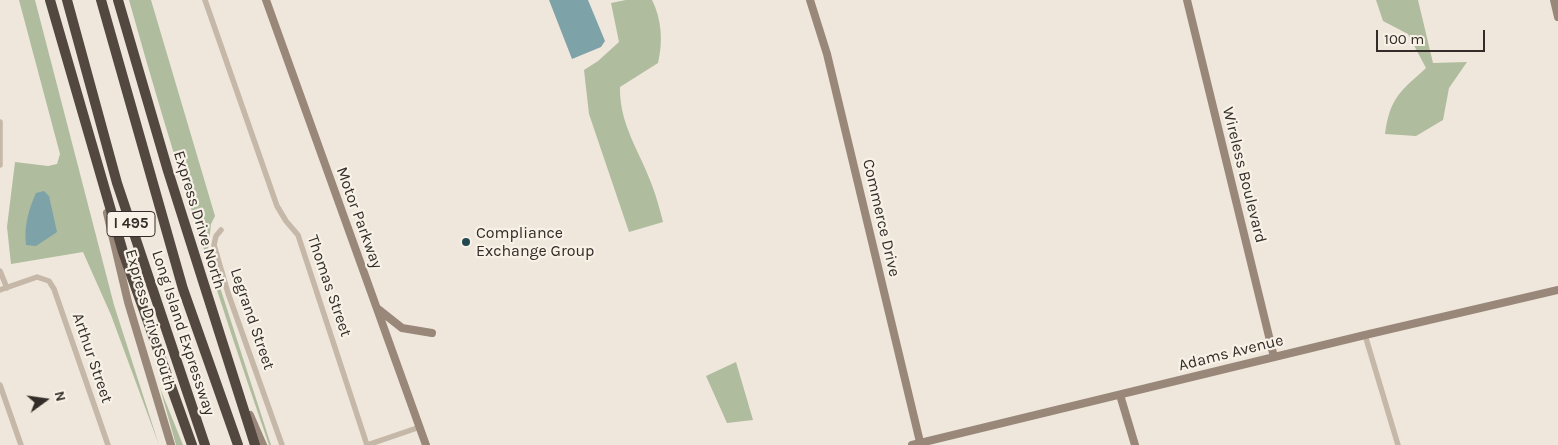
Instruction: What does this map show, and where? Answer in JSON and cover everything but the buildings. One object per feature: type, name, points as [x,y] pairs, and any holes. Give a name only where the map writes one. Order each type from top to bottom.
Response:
[{"type":"highway","name":"Express Drive South","points":[[50,0],[98,172]]},
{"type":"highway","name":"Long Island Expressway","points":[[67,0],[117,183],[204,445]]},
{"type":"highway","name":"Long Island Expressway","points":[[101,0],[183,289],[238,445]]},
{"type":"highway","name":"Express Drive North","points":[[118,0],[170,179],[235,380]]},
{"type":"highway","points":[[98,172],[132,279],[192,445]]},
{"type":"highway","points":[[235,380],[255,445]]},
{"type":"street","name":"Thomas Street","points":[[205,0],[277,206],[286,221],[298,235],[367,445]]},
{"type":"street","name":"Motor Parkway","points":[[266,0],[426,445]]},
{"type":"street","name":"Commerce Drive","points":[[810,0],[826,49],[920,442]]},
{"type":"street","name":"Wireless Boulevard","points":[[1187,0],[1274,356]]},
{"type":"street","points":[[1554,0],[1558,17]]},
{"type":"street","points":[[0,122],[0,165]]},
{"type":"street","name":"Express Drive South","points":[[98,172],[122,278],[171,445]]},
{"type":"street","name":"Legrand Street","points":[[221,230],[216,236],[214,245],[228,292],[282,445]]},
{"type":"street","points":[[0,271],[7,288],[0,290]]},
{"type":"street","name":"Arthur Street","points":[[7,288],[37,277],[49,281],[54,289],[108,445]]},
{"type":"street","name":"Adams Avenue","points":[[912,445],[957,436],[1274,356],[1558,290]]},
{"type":"street","points":[[377,308],[402,328],[432,333]]},
{"type":"street","points":[[1365,335],[1398,445]]},
{"type":"street","name":"Express Drive North","points":[[235,380],[263,445]]},
{"type":"street","points":[[0,385],[21,445]]},
{"type":"street","points":[[1120,395],[1135,445]]},
{"type":"street","points":[[367,445],[420,427]]},
{"type":"green space","points":[[19,0],[35,0],[114,305],[159,445],[111,315],[83,252],[11,264],[7,227],[15,162],[48,166],[57,164],[60,154]]},
{"type":"green space","points":[[129,0],[151,0],[215,216],[211,224],[208,250],[271,445],[269,445],[213,279],[161,112]]},
{"type":"green space","points":[[626,0],[652,0],[660,23],[661,39],[658,63],[620,87],[623,114],[653,188],[663,222],[629,232],[589,114],[584,70],[598,61],[619,42],[611,3]]},
{"type":"green space","points":[[1376,0],[1418,0],[1433,63],[1467,62],[1449,88],[1443,120],[1416,136],[1385,134],[1390,111],[1398,96],[1426,68],[1408,34],[1383,21]]},
{"type":"green space","points":[[736,362],[753,420],[727,423],[706,376]]},
{"type":"green space","points":[[160,388],[183,445],[176,445]]},
{"type":"water","points":[[549,0],[588,0],[605,41],[601,47],[572,59]]},
{"type":"water","points":[[44,191],[49,196],[57,232],[36,246],[26,245],[26,225],[31,206],[36,193]]},
{"type":"place","name":"Compliance Exchange Group","points":[[466,242]]}]
